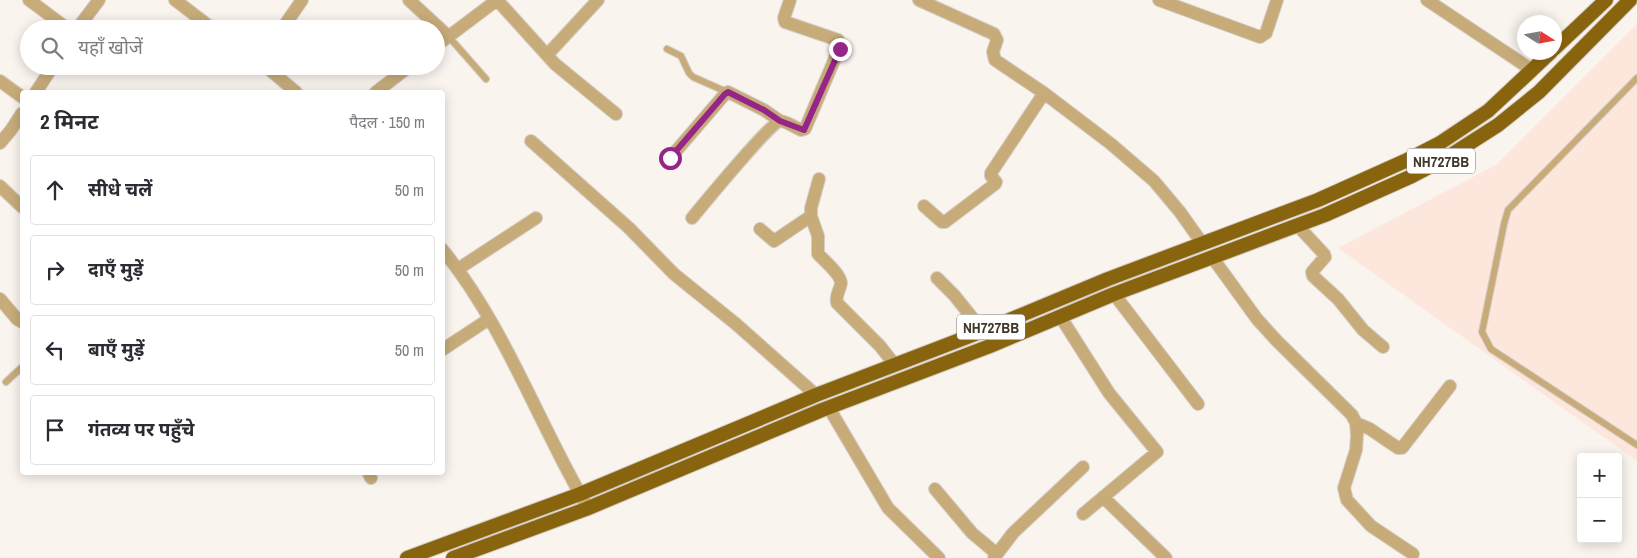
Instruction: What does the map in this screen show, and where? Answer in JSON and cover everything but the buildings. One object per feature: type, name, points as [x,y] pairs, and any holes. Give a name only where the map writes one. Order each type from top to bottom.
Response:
[{"type":"highway","points":[[1562,41],[1606,0]]},
{"type":"highway","name":"NH727BB","points":[[453,558],[478,554],[829,408],[990,346],[1114,294],[1325,215],[1412,176],[1448,157],[1498,125],[1539,92],[1630,0]]},
{"type":"highway","name":"NH727BB","points":[[406,558],[580,494],[816,395],[984,330],[1108,279],[1318,200],[1406,161],[1440,143],[1488,112],[1543,60]]},
{"type":"street","points":[[29,0],[56,20]]},
{"type":"street","points":[[85,20],[99,0]]},
{"type":"street","points":[[175,0],[201,20]]},
{"type":"street","points":[[288,20],[302,0]]},
{"type":"street","points":[[409,0],[431,20]]},
{"type":"street","points":[[445,39],[498,0],[555,64],[616,114]]},
{"type":"street","points":[[547,55],[598,0]]},
{"type":"street","points":[[670,158],[728,92],[764,110],[780,121],[801,130],[805,129],[841,44],[838,40],[785,22],[784,18],[790,0]]},
{"type":"street","points":[[919,0],[994,34],[997,40],[993,52],[995,60],[1044,93],[1111,144],[1154,181],[1180,212],[1202,243]]},
{"type":"street","points":[[1159,0],[1260,37],[1266,33],[1277,0]]},
{"type":"street","points":[[1427,0],[1532,70]]},
{"type":"street","points":[[445,32],[449,36]]},
{"type":"street","points":[[37,90],[47,75]]},
{"type":"street","points":[[276,75],[294,90]]},
{"type":"street","points":[[379,90],[398,75]]},
{"type":"street","points":[[0,81],[20,96]]},
{"type":"street","points":[[924,206],[942,222],[945,222],[995,184],[996,182],[991,173],[1044,93]]},
{"type":"street","points":[[0,142],[20,116]]},
{"type":"street","points":[[692,218],[762,136],[780,121]]},
{"type":"street","points":[[531,141],[629,228],[674,274],[736,324],[816,395]]},
{"type":"street","points":[[819,179],[811,208],[811,216],[818,236],[818,254],[839,277],[840,285],[836,298],[837,303],[880,346],[895,365]]},
{"type":"street","points":[[0,186],[20,205]]},
{"type":"street","points":[[760,229],[774,241],[811,216]]},
{"type":"street","points":[[458,269],[536,218]]},
{"type":"street","points":[[1297,225],[1324,254],[1324,257],[1312,272],[1313,276],[1338,299],[1363,330],[1383,347]]},
{"type":"street","points":[[445,253],[458,269],[490,319],[588,508]]},
{"type":"street","points":[[1212,257],[1257,319],[1352,415],[1356,423],[1357,435],[1356,450],[1344,488],[1347,500],[1371,526],[1414,554]]},
{"type":"street","points":[[936,278],[954,295],[984,330]]},
{"type":"street","points":[[1114,294],[1198,404]]},
{"type":"street","points":[[0,299],[20,322]]},
{"type":"street","points":[[1060,316],[1109,393],[1157,452],[1083,514]]},
{"type":"street","points":[[445,348],[490,319]]},
{"type":"street","points":[[1356,423],[1370,429],[1398,448],[1402,448],[1450,386]]},
{"type":"street","points":[[829,408],[888,508],[939,558]]},
{"type":"street","points":[[935,489],[972,533],[995,556],[1013,533],[1084,467]]},
{"type":"street","points":[[1103,497],[1166,558]]},
{"type":"lane","points":[[449,36],[486,79]]},
{"type":"lane","points":[[667,49],[684,60],[689,73],[693,76],[728,92]]},
{"type":"lane","points":[[1637,78],[1508,210],[1482,332],[1491,349],[1637,445]]},
{"type":"lane","points":[[6,382],[20,369]]},
{"type":"shaded area","points":[[1637,24],[1637,461],[1338,248],[1496,165]]},
{"type":"route","points":[[670,158],[728,92],[764,110],[780,121],[804,130],[840,49]]}]
